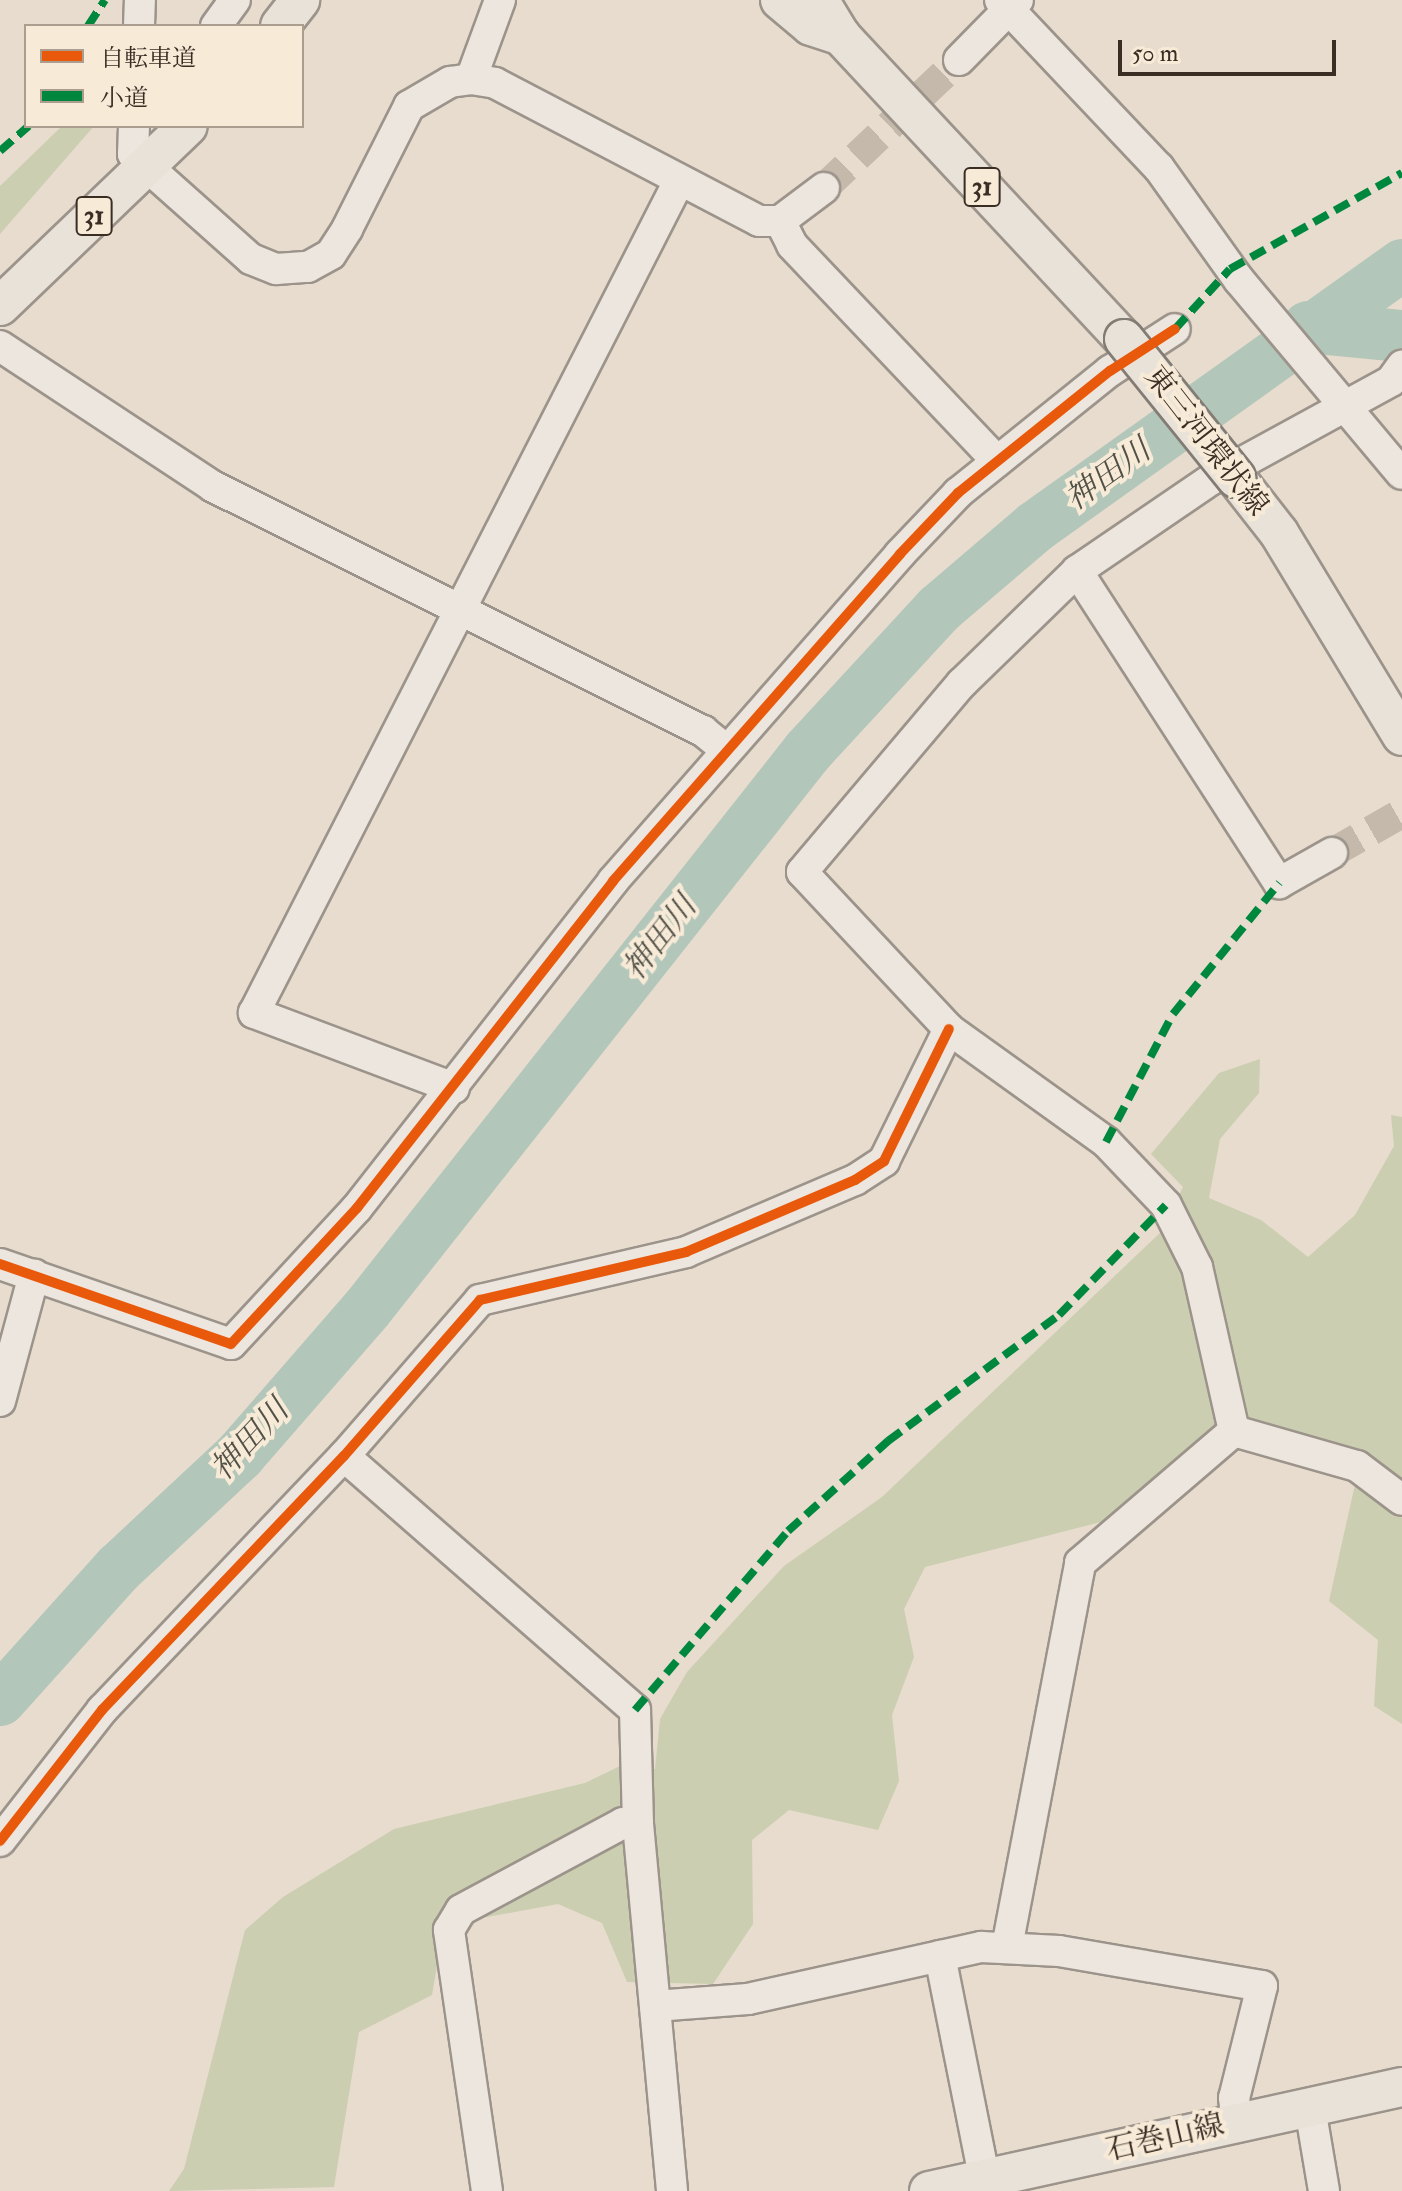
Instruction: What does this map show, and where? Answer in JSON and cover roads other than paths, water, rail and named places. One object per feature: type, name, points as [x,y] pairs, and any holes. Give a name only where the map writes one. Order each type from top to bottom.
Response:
[{"type":"main road","points":[[282,24],[300,0]]},
{"type":"main road","name":"東三河環状線","points":[[780,0],[811,26],[841,36]]},
{"type":"main road","name":"東三河環状線","points":[[819,0],[841,36],[1124,339],[1236,478],[1279,533],[1402,736]]},
{"type":"main road","name":"31","points":[[0,306],[186,128]]},
{"type":"main road","name":"石巻山線","points":[[929,2191],[986,2185],[1237,2121],[1402,2087]]},
{"type":"street","points":[[139,24],[140,0]]},
{"type":"street","points":[[217,24],[235,0]]},
{"type":"street","points":[[471,79],[500,0]]},
{"type":"street","points":[[959,60],[1009,4],[1159,168],[1239,280],[1402,474]]},
{"type":"street","points":[[134,128],[133,154],[251,259],[276,269],[308,267],[331,254],[347,229],[409,106],[450,82],[471,79],[495,83],[759,221],[780,221],[824,188]]},
{"type":"street","points":[[454,1088],[254,1013],[679,181]]},
{"type":"street","points":[[780,221],[792,245],[997,461]]},
{"type":"street","points":[[0,1264],[231,1344],[357,1208],[725,749],[909,544],[997,461],[1175,329]]},
{"type":"street","points":[[0,346],[212,486],[703,731],[725,749]]},
{"type":"street","points":[[1234,1431],[1197,1267],[1166,1205],[1106,1142],[949,1029],[802,872],[962,683],[1077,571],[1212,479],[1391,381],[1402,366]]},
{"type":"street","points":[[1077,571],[1279,883],[1332,853]]},
{"type":"street","points":[[0,1841],[102,1710],[344,1456],[480,1300],[686,1252],[884,1161],[949,1029]]},
{"type":"street","points":[[0,1401],[34,1275]]},
{"type":"street","points":[[1234,1431],[1357,1466],[1402,1500]]},
{"type":"street","points":[[1007,1947],[1080,1563],[1234,1431]]},
{"type":"street","points":[[344,1456],[635,1710],[638,1824],[672,2191]]},
{"type":"street","points":[[487,2191],[449,1930],[461,1910],[623,1823],[638,1824]]},
{"type":"street","points":[[655,2006],[748,1999],[940,1956],[1007,1947],[1262,1986],[1234,2098],[1237,2121]]},
{"type":"street","points":[[940,1956],[986,2185]]},
{"type":"street","points":[[1310,2108],[1324,2191]]},
{"type":"waterway","name":"神田川","points":[[0,1700],[119,1568],[240,1455],[367,1309],[808,751],[939,609],[1035,527],[1402,265]]},
{"type":"waterway","points":[[1308,327],[1402,336]]},
{"type":"tunnel","points":[[824,188],[959,60]]},
{"type":"tunnel","points":[[1332,853],[1402,813]]}]
